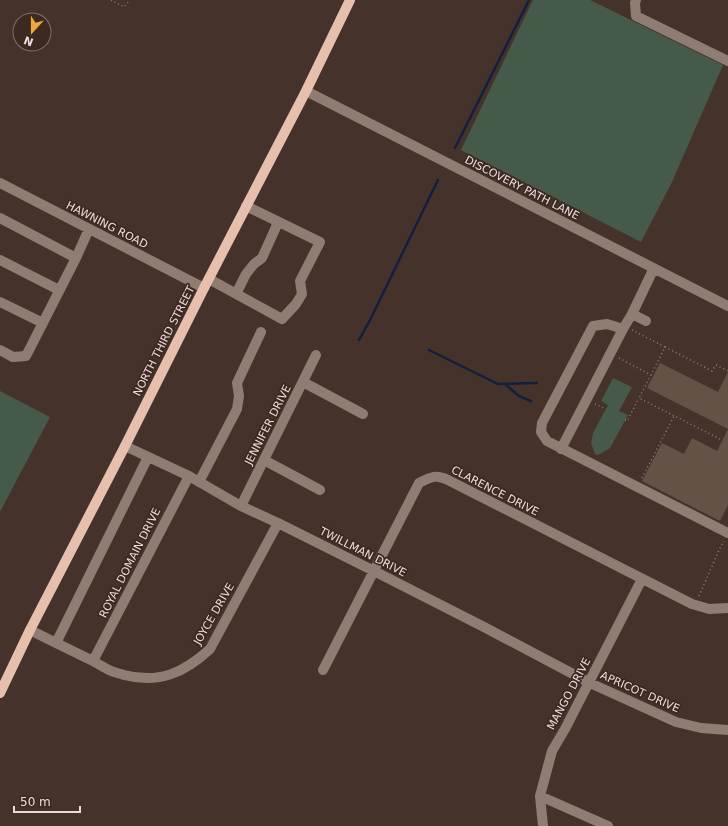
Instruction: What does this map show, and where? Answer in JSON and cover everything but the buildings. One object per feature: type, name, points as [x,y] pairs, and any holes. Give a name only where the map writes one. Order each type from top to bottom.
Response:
[{"type":"main road","name":"NORTH THIRD STREET","points":[[0,693],[30,630],[125,446],[208,279],[306,91],[350,0]]},
{"type":"street","points":[[636,0],[636,16],[728,61]]},
{"type":"street","name":"DISCOVERY PATH LANE","points":[[306,91],[728,306]]},
{"type":"street","name":"HAWNING ROAD","points":[[0,184],[204,288]]},
{"type":"street","points":[[208,279],[282,319],[296,304],[302,294],[300,281],[320,242],[246,206]]},
{"type":"street","points":[[0,218],[76,258]]},
{"type":"street","points":[[236,294],[246,274],[254,264],[262,258],[278,221]]},
{"type":"street","points":[[0,350],[13,357],[26,356],[76,258],[89,229]]},
{"type":"street","points":[[0,260],[59,290]]},
{"type":"street","points":[[561,448],[627,330],[632,314],[654,268]]},
{"type":"street","points":[[0,302],[43,322]]},
{"type":"street","points":[[632,314],[646,321]]},
{"type":"street","points":[[627,330],[607,324],[593,326],[542,423],[541,432],[547,441],[727,535]]},
{"type":"street","points":[[199,482],[237,409],[239,396],[237,383],[261,332]]},
{"type":"street","name":"JENNIFER DRIVE","points":[[241,506],[316,356]]},
{"type":"street","points":[[303,382],[363,414]]},
{"type":"street","name":"TWILLMAN DRIVE","points":[[125,446],[189,476],[241,506],[374,571],[590,683]]},
{"type":"street","points":[[56,643],[148,457]]},
{"type":"street","points":[[264,460],[320,490]]},
{"type":"street","name":"ROYAL DOMAIN DRIVE","points":[[93,661],[189,476]]},
{"type":"street","name":"CLARENCE DRIVE","points":[[323,670],[419,483],[436,476],[448,480],[692,604],[709,608],[728,608]]},
{"type":"street","name":"JOYCE DRIVE","points":[[30,630],[110,671],[143,679],[166,676],[177,672],[200,658],[210,649],[278,523]]},
{"type":"street","name":"MANGO DRIVE","points":[[543,826],[540,796],[552,751],[590,683],[642,579]]},
{"type":"street","name":"APRICOT DRIVE","points":[[590,683],[676,722],[701,728],[728,730]]},
{"type":"street","points":[[540,796],[608,826]]},
{"type":"path","points":[[111,0],[124,7],[130,0]]},
{"type":"path","points":[[627,330],[712,371],[716,365],[728,371]]},
{"type":"path","points":[[625,420],[627,421],[665,347]]},
{"type":"path","points":[[617,357],[651,375]]},
{"type":"path","points":[[639,398],[722,440]]},
{"type":"path","points":[[594,403],[606,409]]},
{"type":"path","points":[[639,483],[674,416]]},
{"type":"path","points":[[695,605],[727,535]]},
{"type":"green space","points":[[533,0],[590,0],[723,65],[672,182],[641,242],[461,150]]},
{"type":"green space","points":[[613,378],[632,387],[619,411],[628,415],[610,448],[598,455],[595,454],[591,443],[593,433],[608,405],[601,401]]},
{"type":"green space","points":[[0,391],[50,417],[0,512]]},
{"type":"waterway","points":[[455,148],[529,0]]},
{"type":"waterway","points":[[359,340],[438,180]]},
{"type":"waterway","points":[[429,350],[498,384],[537,383]]},
{"type":"waterway","points":[[505,384],[519,396],[531,401]]}]
